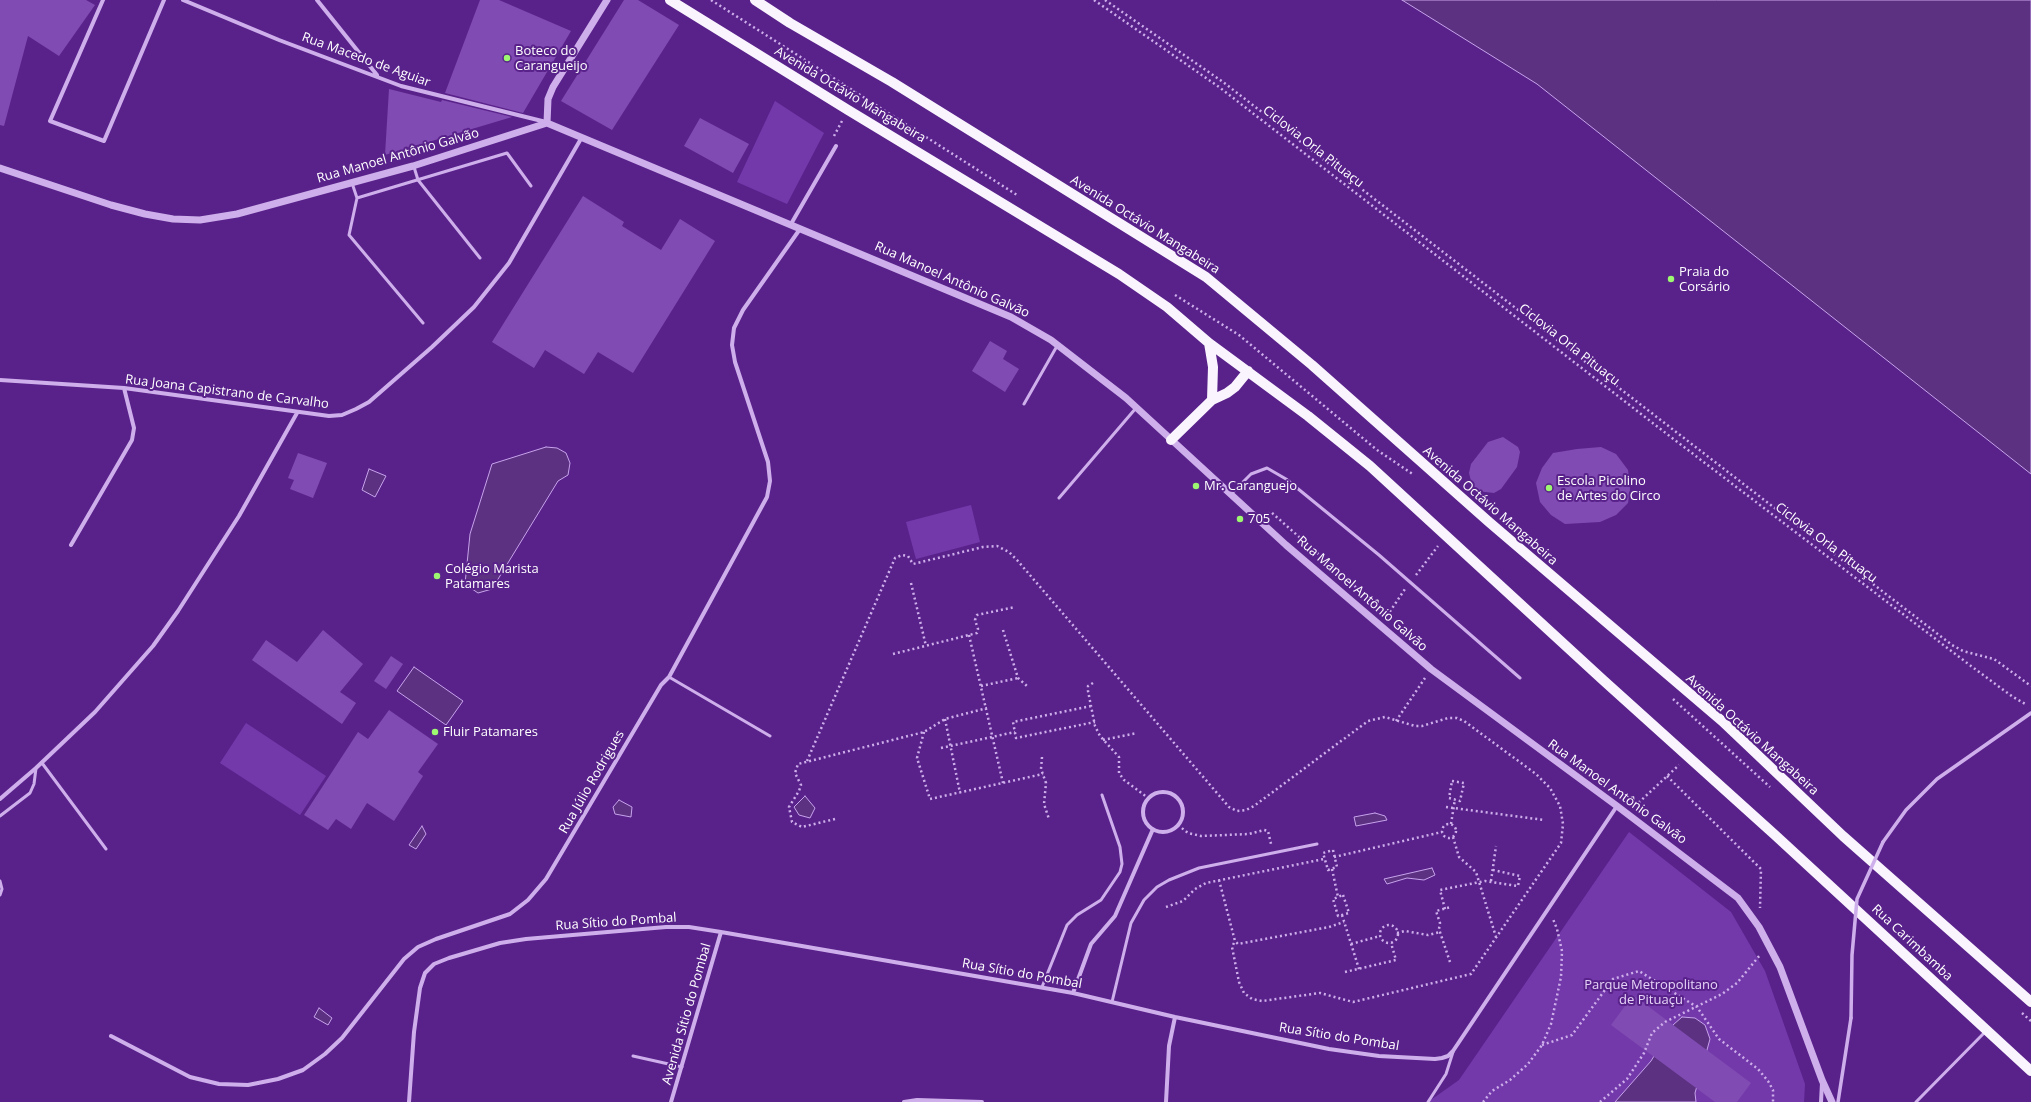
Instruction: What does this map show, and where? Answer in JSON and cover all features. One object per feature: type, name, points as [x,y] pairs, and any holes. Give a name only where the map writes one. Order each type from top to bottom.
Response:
[{"type":"main road","name":"Avenida Octávio Mangabeira","points":[[670,0],[1119,274],[1166,307],[1209,343],[1248,371],[1370,466],[1775,835]]},
{"type":"main road","name":"Avenida Octávio Mangabeira","points":[[755,0],[790,23],[892,82],[1206,277],[1312,365],[1488,522],[1722,721],[1843,836],[2031,1002]]},
{"type":"main road","points":[[1209,343],[1213,368],[1212,400]]},
{"type":"main road","points":[[1171,440],[1212,400],[1227,393],[1248,371]]},
{"type":"main road","name":"Rua Carimbamba","points":[[1775,835],[1986,1031],[2031,1070]]},
{"type":"street","points":[[103,0],[50,121],[104,141],[164,0]]},
{"type":"street","name":"Rua Macedo de Aguiar","points":[[183,0],[279,40],[423,93],[547,123]]},
{"type":"street","points":[[317,0],[377,75]]},
{"type":"street","points":[[547,123],[548,99],[553,87],[607,0]]},
{"type":"street","name":"Rua Manoel Antônio Galvão","points":[[0,168],[111,205],[145,214],[172,219],[200,220],[237,214],[413,166],[547,123],[582,136],[1011,317],[1058,345],[1137,408],[1260,521],[1379,626],[1431,669],[1627,813],[1738,898],[1759,927],[1769,944],[1791,994],[1822,1080],[1832,1102]]},
{"type":"street","name":"Rua Joana Capistrano de Carvalho","points":[[0,380],[124,388],[329,416],[342,415],[369,402],[432,347],[474,307],[509,263],[582,136]]},
{"type":"street","points":[[791,224],[836,146]]},
{"type":"street","name":"Rua Júlio Rodrigues","points":[[112,1036],[190,1077],[219,1084],[248,1085],[278,1079],[302,1070],[325,1054],[342,1038],[404,959],[418,947],[436,939],[510,914],[528,900],[546,879],[661,685],[669,677],[767,497],[770,481],[768,462],[735,362],[732,345],[734,328],[743,310],[801,228]]},
{"type":"street","points":[[71,545],[132,440],[134,428],[124,388]]},
{"type":"street","points":[[0,798],[42,763],[95,712],[153,646],[178,611],[239,516],[297,412]]},
{"type":"street","points":[[1838,1102],[1851,1018],[1852,955],[1857,899],[1883,842],[1906,810],[1937,779],[2031,713]]},
{"type":"street","points":[[1164,792],[1173,794],[1179,800],[1183,808],[1182,818],[1178,825],[1170,830],[1161,832],[1153,829],[1146,823],[1143,814],[1143,805],[1148,798],[1155,793],[1164,792]]},
{"type":"street","points":[[1453,1051],[1617,806]]},
{"type":"street","points":[[1073,992],[1091,944],[1115,916],[1153,829]]},
{"type":"street","name":"Rua Sítio do Pombal","points":[[409,1102],[414,1032],[420,988],[425,973],[434,964],[500,943],[534,938],[666,927],[689,927],[721,932],[1073,992],[1175,1017],[1329,1049],[1380,1056],[1435,1059],[1448,1056],[1453,1051]]},
{"type":"street","name":"Avenida Sítio do Pombal","points":[[671,1102],[721,932]]},
{"type":"street","points":[[1166,1102],[1169,1046],[1175,1017]]},
{"type":"street","points":[[1821,1102],[1822,1080]]},
{"type":"street","points":[[904,1102],[917,1100],[982,1102]]},
{"type":"lane","points":[[357,198],[507,153],[531,186]]},
{"type":"lane","points":[[413,166],[418,180],[480,258]]},
{"type":"lane","points":[[352,183],[357,198],[349,235],[423,323]]},
{"type":"lane","points":[[1024,404],[1058,345]]},
{"type":"lane","points":[[1059,498],[1137,408]]},
{"type":"lane","points":[[1231,494],[1251,474],[1267,468],[1286,479],[1379,555],[1520,678]]},
{"type":"lane","points":[[669,677],[770,736]]},
{"type":"lane","points":[[42,763],[106,849]]},
{"type":"lane","points":[[0,816],[30,793],[34,784],[36,768]]},
{"type":"lane","points":[[1042,987],[1067,925],[1077,915],[1101,900],[1120,872],[1122,864],[1120,847],[1102,795]]},
{"type":"lane","points":[[1112,1002],[1130,923],[1137,910],[1157,887],[1169,880],[1199,868],[1317,844]]},
{"type":"lane","points":[[0,881],[2,889],[0,895]]},
{"type":"lane","points":[[1916,1102],[1986,1031]]},
{"type":"lane","points":[[1428,1102],[1446,1074],[1453,1051]]},
{"type":"lane","points":[[633,1056],[682,1067]]},
{"type":"path","name":"Ciclovia Orla Pituaçu","points":[[1094,0],[1219,87],[1795,532],[2001,689],[2031,707]]},
{"type":"path","points":[[1105,0],[1223,82],[1952,645],[1963,651],[1994,659],[2031,686]]},
{"type":"path","points":[[836,137],[834,136],[848,110]]},
{"type":"path","points":[[1260,521],[1271,512],[1370,599]]},
{"type":"path","points":[[807,761],[896,558],[902,555],[908,556],[913,564],[983,547],[997,546],[1009,552],[1017,560],[1229,807],[1237,811],[1246,810],[1254,806],[1368,721],[1385,717],[1396,721],[1422,726],[1448,718],[1457,718],[1464,721],[1536,774],[1550,788],[1560,806],[1564,824],[1561,843],[1471,974],[1353,1002],[1320,993],[1262,1001],[1252,999],[1244,993],[1232,947],[1235,941]]},
{"type":"path","points":[[910,583],[926,646]]},
{"type":"path","points":[[893,654],[977,633],[978,631],[975,620],[977,615],[1015,607]]},
{"type":"path","points":[[1382,610],[1387,615]]},
{"type":"path","points":[[1003,630],[1018,678],[1027,686]]},
{"type":"path","points":[[969,635],[1003,783]]},
{"type":"path","points":[[1396,721],[1431,669]]},
{"type":"path","points":[[981,686],[1018,678]]},
{"type":"path","points":[[1093,683],[1088,686],[1088,689],[1095,722],[1102,740],[1119,757],[1119,773],[1124,780],[1148,798]]},
{"type":"path","points":[[1091,706],[1013,722],[1016,738],[1095,722]]},
{"type":"path","points":[[835,819],[802,827],[792,822],[788,807],[799,792],[801,785],[795,770],[798,764],[924,732],[945,718],[986,708]]},
{"type":"path","points":[[945,718],[960,793]]},
{"type":"path","points":[[924,732],[917,758],[928,797],[933,799],[1043,774]]},
{"type":"path","points":[[941,748],[1015,732]]},
{"type":"path","points":[[1102,740],[1136,733]]},
{"type":"path","points":[[1627,813],[1689,756]]},
{"type":"path","points":[[1042,757],[1040,763],[1046,783],[1044,804],[1049,820]]},
{"type":"path","points":[[1667,776],[1761,869],[1759,927]]},
{"type":"path","points":[[1452,781],[1464,783],[1460,800],[1455,799],[1449,798],[1452,781]]},
{"type":"path","points":[[1451,824],[1455,799]]},
{"type":"path","points":[[1446,807],[1544,820]]},
{"type":"path","points":[[1334,857],[1442,832],[1446,825],[1451,824]]},
{"type":"path","points":[[1451,824],[1456,830],[1453,838],[1459,857],[1476,872],[1496,938]]},
{"type":"path","points":[[1178,825],[1188,833],[1201,836],[1249,834],[1264,830],[1268,831],[1278,869]]},
{"type":"path","points":[[1442,832],[1445,837],[1453,838]]},
{"type":"path","points":[[1491,881],[1496,846]]},
{"type":"path","points":[[1333,850],[1334,857],[1337,867],[1328,870],[1323,853],[1333,850]]},
{"type":"path","points":[[1166,907],[1183,901],[1199,886],[1219,880],[1324,859]]},
{"type":"path","points":[[1332,869],[1338,897]]},
{"type":"path","points":[[1445,909],[1440,890],[1478,881],[1491,881],[1518,886],[1520,876],[1493,870]]},
{"type":"path","points":[[1219,880],[1235,941],[1238,944],[1243,945],[1344,922]]},
{"type":"path","points":[[1343,895],[1349,913],[1338,916],[1333,898],[1338,897],[1343,895]]},
{"type":"path","points":[[1450,907],[1436,911],[1440,923],[1440,932],[1450,962]]},
{"type":"path","points":[[1483,1102],[1492,1091],[1510,1080],[1528,1064],[1542,1045],[1551,1024],[1557,1000],[1562,952],[1558,929],[1548,909]]},
{"type":"path","points":[[1342,915],[1359,969]]},
{"type":"path","points":[[1386,926],[1394,927],[1397,933],[1395,941],[1391,943],[1383,941],[1380,936],[1382,928],[1386,926]]},
{"type":"path","points":[[1397,933],[1405,931],[1428,935],[1440,932]]},
{"type":"path","points":[[1351,944],[1380,936]]},
{"type":"path","points":[[1345,972],[1396,960],[1391,943]]},
{"type":"path","points":[[1600,1102],[1627,1079],[1644,1053],[1652,1033],[1665,1022],[1697,1008],[1722,994],[1737,983],[1769,944]]},
{"type":"path","points":[[1542,1045],[1572,1035],[1613,979],[1639,971],[1697,1008],[1719,1039],[1758,1069],[1768,1081],[1773,1090],[1773,1102]]},
{"type":"green space","points":[[775,101],[824,133],[787,204],[737,182]]},
{"type":"green space","points":[[971,505],[980,542],[916,559],[906,522]]},
{"type":"green space","points":[[246,723],[326,776],[300,815],[220,763]]},
{"type":"green space","name":"Parque Metropolitano de Pituaçu","points":[[1629,832],[1731,912],[1765,971],[1805,1084],[1804,1102],[1428,1102],[1459,1080]]},
{"type":"shaded area","points":[[1402,0],[2031,0],[2031,474],[1537,84]]},
{"type":"shaded area","points":[[546,447],[557,448],[566,453],[570,463],[568,475],[558,481],[492,589],[478,593],[465,584],[470,534],[492,464]]},
{"type":"shaded area","points":[[369,469],[386,476],[375,497],[362,490]]},
{"type":"shaded area","points":[[414,667],[463,701],[446,725],[397,691]]},
{"type":"shaded area","points":[[805,796],[815,808],[810,818],[799,815],[794,807]]},
{"type":"shaded area","points":[[619,800],[632,807],[631,817],[615,814],[613,807]]},
{"type":"shaded area","points":[[1375,813],[1385,816],[1387,820],[1356,826],[1354,817]]},
{"type":"shaded area","points":[[422,826],[426,834],[416,849],[409,845]]},
{"type":"shaded area","points":[[1432,868],[1435,875],[1424,880],[1407,878],[1387,884],[1384,879]]},
{"type":"shaded area","points":[[319,1008],[332,1018],[328,1025],[314,1017]]},
{"type":"shaded area","points":[[1682,1017],[1695,1018],[1705,1025],[1710,1039],[1695,1093],[1696,1102],[1615,1102],[1651,1061],[1673,1025]]},
{"type":"building","points":[[0,0],[86,0],[95,5],[59,56],[28,36],[4,126],[0,125]]},
{"type":"building","name":"Boteco do Carangueijo","points":[[480,0],[499,0],[571,31],[523,113],[445,93]]},
{"type":"building","points":[[624,0],[638,0],[679,25],[612,130],[561,101]]},
{"type":"building","points":[[389,89],[441,102],[442,100],[512,117],[385,155]]},
{"type":"building","points":[[700,118],[749,144],[733,173],[684,146]]},
{"type":"building","points":[[583,196],[624,222],[622,226],[661,250],[680,219],[715,241],[633,373],[598,352],[584,374],[545,350],[534,368],[492,342]]},
{"type":"building","points":[[990,341],[1007,351],[1003,359],[1019,369],[1005,392],[972,371]]},
{"type":"building","points":[[1503,437],[1518,447],[1520,452],[1517,467],[1501,489],[1494,493],[1477,491],[1472,485],[1469,473],[1471,464],[1488,442]]},
{"type":"building","points":[[1601,447],[1616,454],[1628,470],[1630,489],[1628,503],[1616,515],[1600,522],[1565,524],[1551,515],[1540,502],[1536,483],[1542,468],[1553,453]]},
{"type":"building","points":[[298,453],[327,463],[313,498],[290,489],[294,480],[288,478]]},
{"type":"building","points":[[323,630],[363,664],[340,692],[356,703],[342,724],[252,660],[266,640],[297,662]]},
{"type":"building","points":[[391,656],[403,664],[386,689],[374,681]]},
{"type":"building","points":[[389,710],[438,744],[418,772],[423,776],[394,821],[367,803],[351,829],[336,819],[328,830],[304,815],[358,732],[368,739]]},
{"type":"building","points":[[1633,995],[1751,1083],[1737,1102],[1715,1102],[1611,1025]]},
{"type":"place","name":"Boteco do Carangueijo","points":[[507,58]]},
{"type":"place","name":"Praia do Corsário","points":[[1671,279]]},
{"type":"place","name":"Mr. Caranguejo","points":[[1196,486]]},
{"type":"place","name":"Escola Picolino de Artes do Circo","points":[[1549,488]]},
{"type":"place","name":"705","points":[[1240,519]]},
{"type":"place","name":"Colégio Marista Patamares","points":[[437,576]]},
{"type":"place","name":"Fluir Patamares","points":[[435,732]]}]
